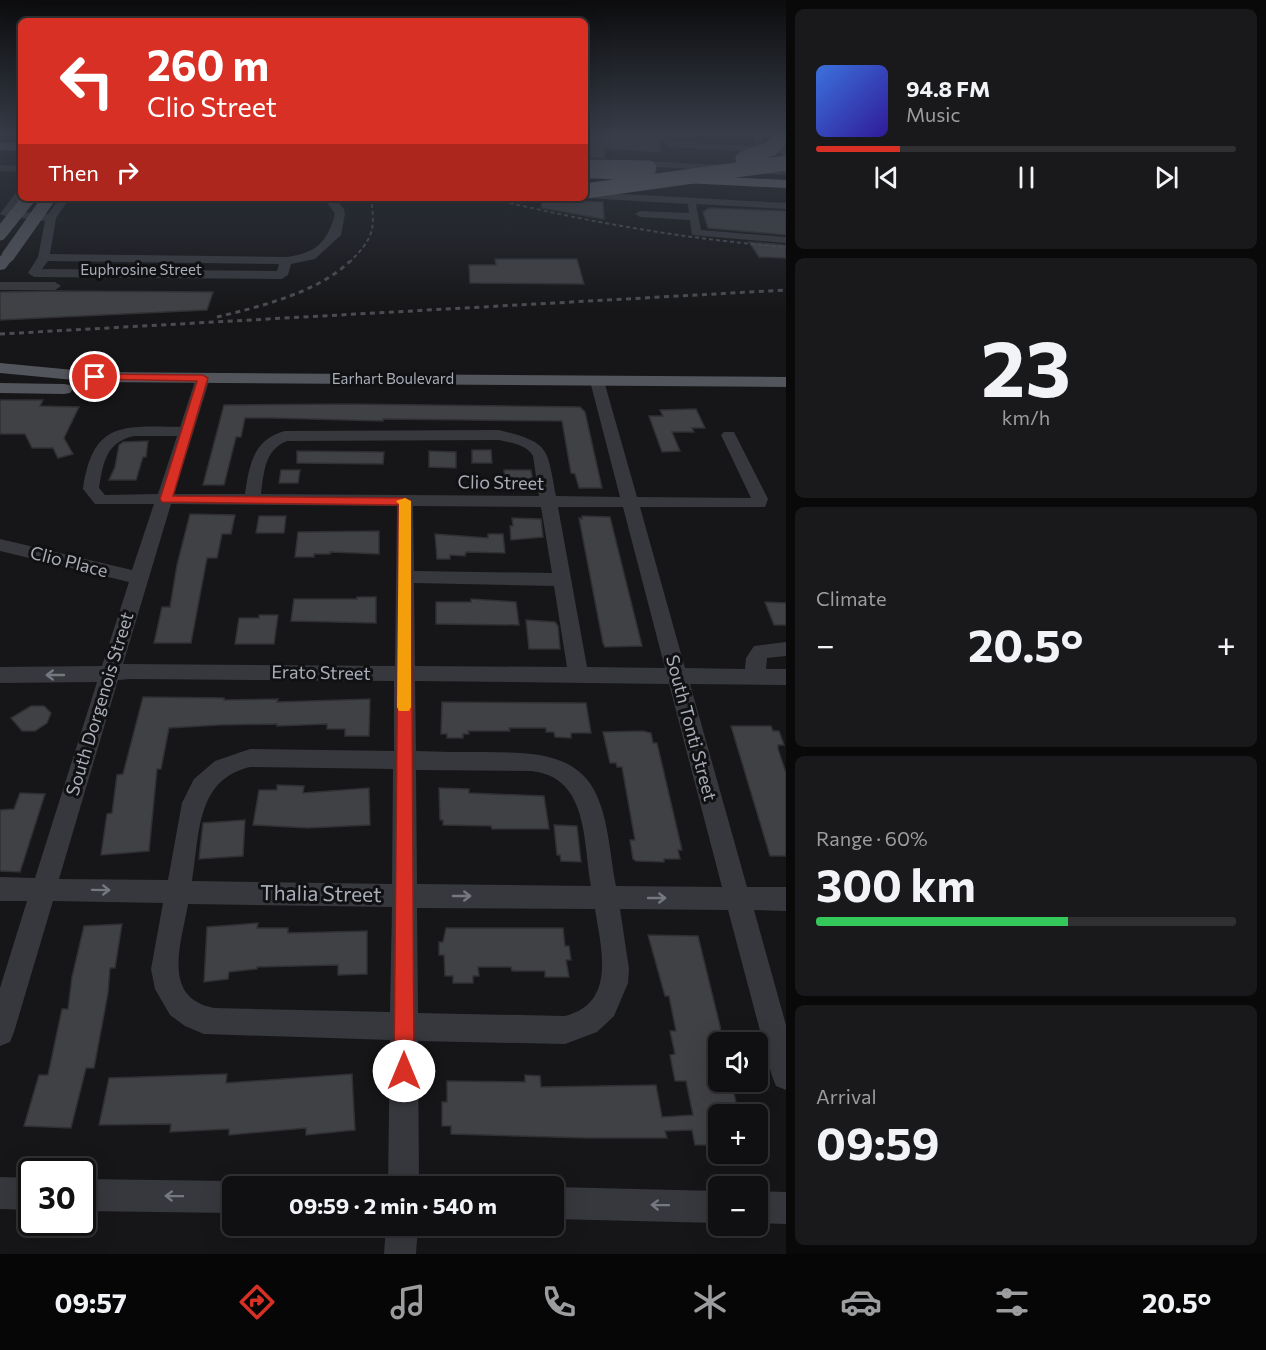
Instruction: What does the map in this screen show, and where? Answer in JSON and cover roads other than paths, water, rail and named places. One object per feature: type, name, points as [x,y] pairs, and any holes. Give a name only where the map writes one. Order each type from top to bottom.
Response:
[{"type":"highway","points":[[743,194],[786,198]]},
{"type":"main road","points":[[0,234],[27,201]]},
{"type":"main road","points":[[3,256],[37,201]]},
{"type":"main road","points":[[3,256],[47,201]]},
{"type":"main road","points":[[0,358],[184,372],[200,382]]},
{"type":"main road","name":"Earhart Boulevard","points":[[0,368],[95,377],[200,382],[598,386],[786,382]]},
{"type":"main road","name":"Earhart Boulevard","points":[[0,388],[200,382]]},
{"type":"main road","name":"Earhart Boulevard","points":[[598,386],[786,393]]},
{"type":"street","points":[[588,195],[786,206]]},
{"type":"street","points":[[3,216],[18,197]]},
{"type":"street","points":[[691,200],[696,233],[786,240]]},
{"type":"street","points":[[0,240],[32,201]]},
{"type":"street","points":[[25,286],[44,257],[51,218],[63,201]]},
{"type":"street","points":[[44,257],[286,261],[311,257],[335,235],[340,214],[339,209],[332,201]]},
{"type":"street","points":[[3,216],[22,213],[51,218]]},
{"type":"street","points":[[640,214],[695,217]]},
{"type":"street","points":[[34,273],[282,274],[286,261]]},
{"type":"street","name":"Euphrosine Street","points":[[0,286],[283,287]]},
{"type":"street","name":"South Dorgenois Street","points":[[0,1032],[139,579],[166,499],[200,382]]},
{"type":"street","name":"South Tonti Street","points":[[598,386],[786,1076]]},
{"type":"street","name":"Clio Street","points":[[186,432],[119,433],[105,441],[92,472],[91,489],[101,500],[759,503],[760,499],[729,435]]},
{"type":"street","points":[[252,500],[261,452],[270,442],[283,437],[300,435],[488,435],[519,438],[537,450],[541,456],[579,675]]},
{"type":"street","points":[[404,1176],[405,501]]},
{"type":"street","name":"Clio Place","points":[[0,545],[139,579]]},
{"type":"street","points":[[404,577],[562,580]]},
{"type":"street","points":[[755,677],[756,658],[761,651],[786,649]]},
{"type":"street","name":"Erato Street","points":[[0,675],[83,676],[131,670],[786,677]]},
{"type":"street","points":[[250,758],[535,762],[554,767],[566,774],[579,786],[588,801],[615,964],[615,982],[607,1002],[592,1019],[565,1030],[214,1022],[188,1014],[171,994],[164,969],[178,892],[196,795],[206,781],[224,767],[250,758]]},
{"type":"street","name":"Thalia Street","points":[[0,889],[404,896],[786,899]]},
{"type":"street","points":[[0,1193],[18,1194]]},
{"type":"street","points":[[96,1195],[222,1197]]},
{"type":"street","points":[[564,1203],[708,1207]]},
{"type":"street","points":[[768,1208],[786,1208]]},
{"type":"street","points":[[400,1254],[401,1236]]},
{"type":"railway","points":[[349,263],[363,248],[370,234],[373,219],[371,201]]},
{"type":"railway","points":[[502,201],[636,228],[786,247]]},
{"type":"railway","points":[[217,317],[269,303],[305,290],[337,272],[350,261]]},
{"type":"railway","points":[[0,334],[786,290]]}]
